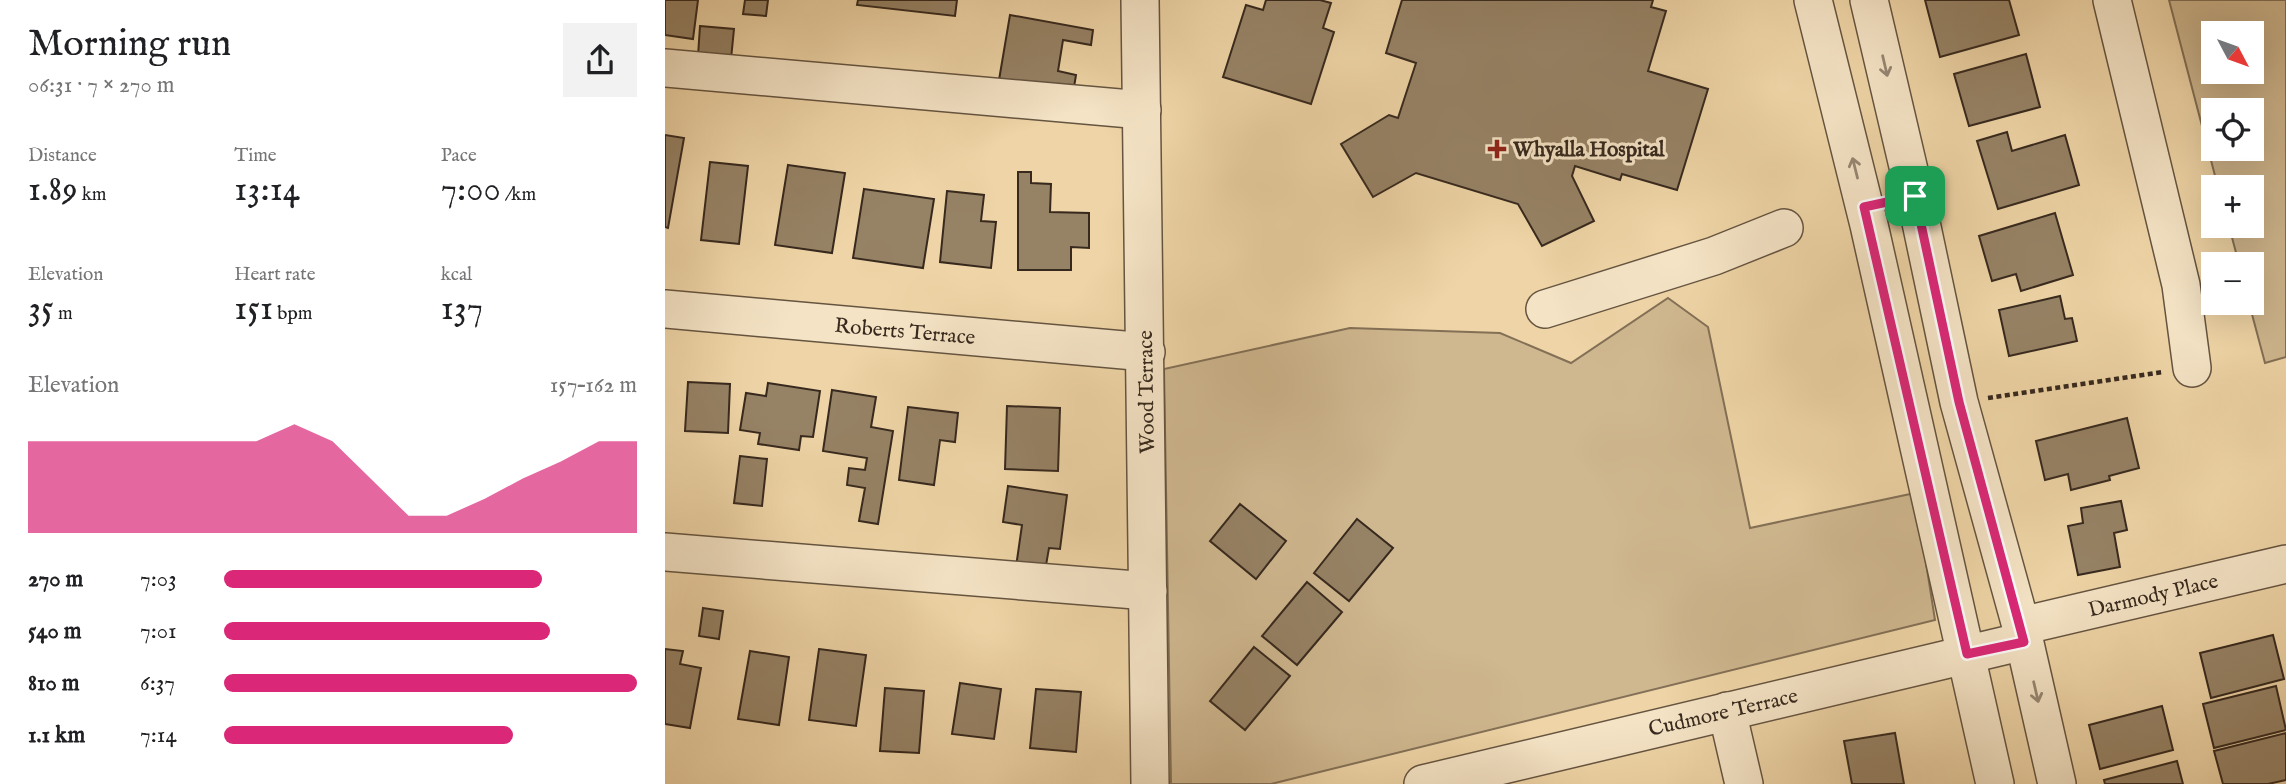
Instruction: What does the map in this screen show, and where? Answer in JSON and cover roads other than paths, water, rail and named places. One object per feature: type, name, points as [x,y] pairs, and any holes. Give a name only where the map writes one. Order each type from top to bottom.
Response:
[{"type":"street","name":"Wood Terrace","points":[[1140,0],[1150,784]]},
{"type":"street","points":[[1813,0],[1864,207],[1995,784]]},
{"type":"street","points":[[1869,0],[1959,402],[2022,634],[2057,784]]},
{"type":"street","points":[[2112,0],[2181,285],[2192,368]]},
{"type":"street","points":[[665,68],[1142,110]]},
{"type":"street","points":[[1864,207],[1915,196]]},
{"type":"street","points":[[1545,309],[1714,256],[1784,229]]},
{"type":"street","name":"Roberts Terrace","points":[[665,309],[1146,352]]},
{"type":"street","points":[[665,552],[1148,591]]},
{"type":"street","name":"Darmody Place","points":[[2022,634],[2286,564]]},
{"type":"street","name":"Cudmore Terrace","points":[[1423,784],[1967,654],[2022,634]]},
{"type":"street","points":[[1727,711],[1744,784]]},
{"type":"place","name":"Whyalla Hospital","points":[[1497,149]]}]
